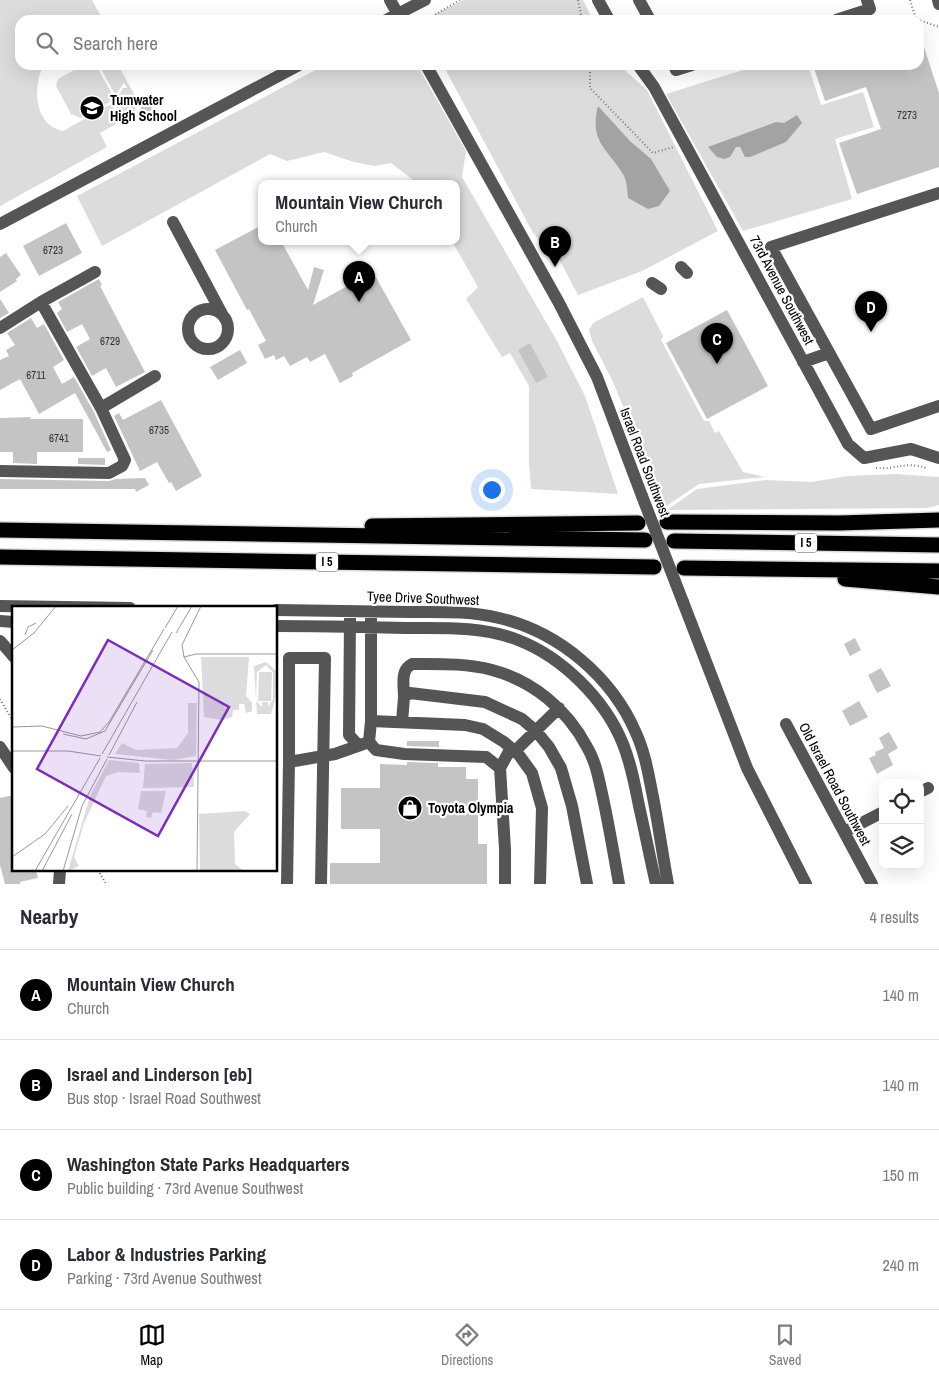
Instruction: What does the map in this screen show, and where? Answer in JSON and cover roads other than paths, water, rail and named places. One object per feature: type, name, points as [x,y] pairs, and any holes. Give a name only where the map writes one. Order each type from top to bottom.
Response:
[{"type":"highway","points":[[667,522],[839,524],[939,520]]},
{"type":"highway","points":[[260,534],[306,529],[367,526],[638,523]]},
{"type":"highway","name":"I 5","points":[[0,530],[645,540]]},
{"type":"highway","name":"I 5","points":[[674,541],[939,545]]},
{"type":"highway","name":"I 5","points":[[0,557],[654,567]]},
{"type":"highway","name":"I 5","points":[[684,568],[939,571]]},
{"type":"highway","points":[[711,568],[939,587]]},
{"type":"street","points":[[390,0],[399,15]]},
{"type":"street","points":[[403,15],[425,0]]},
{"type":"street","points":[[598,0],[606,15]]},
{"type":"street","points":[[639,0],[647,15]]},
{"type":"street","points":[[851,15],[870,9],[867,0]]},
{"type":"street","points":[[938,0],[939,4]]},
{"type":"street","points":[[0,224],[290,70]]},
{"type":"street","name":"Israel Road Southwest","points":[[429,70],[559,303],[597,377],[747,768],[806,884]]},
{"type":"street","name":"73rd Avenue Southwest","points":[[642,70],[657,92],[848,444],[864,458],[912,449],[939,458]]},
{"type":"street","points":[[939,193],[771,247],[870,429],[939,406]]},
{"type":"street","points":[[173,222],[222,314]]},
{"type":"street","points":[[0,328],[41,302],[95,272]]},
{"type":"street","points":[[0,471],[109,473],[122,466],[125,460],[101,408],[41,302]]},
{"type":"street","points":[[803,362],[829,354]]},
{"type":"street","points":[[101,408],[155,376]]},
{"type":"street","name":"Tyee Drive Southwest","points":[[278,610],[473,613],[498,617],[518,623],[545,636],[591,669],[603,680],[622,705],[636,733],[646,762],[668,884]]},
{"type":"street","points":[[351,611],[349,735],[376,750],[395,753],[486,756],[500,768]]},
{"type":"street","points":[[364,744],[371,721],[371,611]]},
{"type":"street","points":[[278,626],[456,628],[491,632],[517,639],[539,650],[579,681],[598,701],[622,742],[630,765],[656,884]]},
{"type":"street","points":[[0,641],[12,655]]},
{"type":"street","points":[[286,884],[289,658],[325,658],[321,884]]},
{"type":"street","points":[[350,662],[371,663]]},
{"type":"street","points":[[402,722],[404,672],[407,666],[412,664],[468,666],[490,670],[516,678],[539,692],[559,708],[588,747],[596,768],[619,884]]},
{"type":"street","points":[[350,688],[371,689]]},
{"type":"street","points":[[404,697],[410,693],[485,702],[522,719],[536,731],[549,746],[561,768],[572,806],[587,884]]},
{"type":"street","points":[[505,884],[505,849],[500,768],[513,750],[559,708]]},
{"type":"street","points":[[371,721],[465,724],[483,729],[513,750],[532,773],[542,808],[540,884]]},
{"type":"street","name":"Old Israel Road Southwest","points":[[786,724],[872,884]]},
{"type":"street","points":[[278,740],[289,743]]},
{"type":"street","points":[[289,762],[335,754],[364,744]]},
{"type":"street","points":[[0,747],[12,765]]},
{"type":"street","points":[[844,832],[879,814]]},
{"type":"place","name":"Tumwater High School","points":[[92,108]]},
{"type":"place","name":"Israel and Linderson [eb]","points":[[555,267]]},
{"type":"place","name":"Mountain View Church","points":[[359,302]]},
{"type":"place","name":"Labor & Industries Parking","points":[[871,332]]},
{"type":"place","name":"Washington State Parks Headquarters","points":[[717,364]]},
{"type":"place","name":"Toyota Olympia","points":[[410,808]]}]
